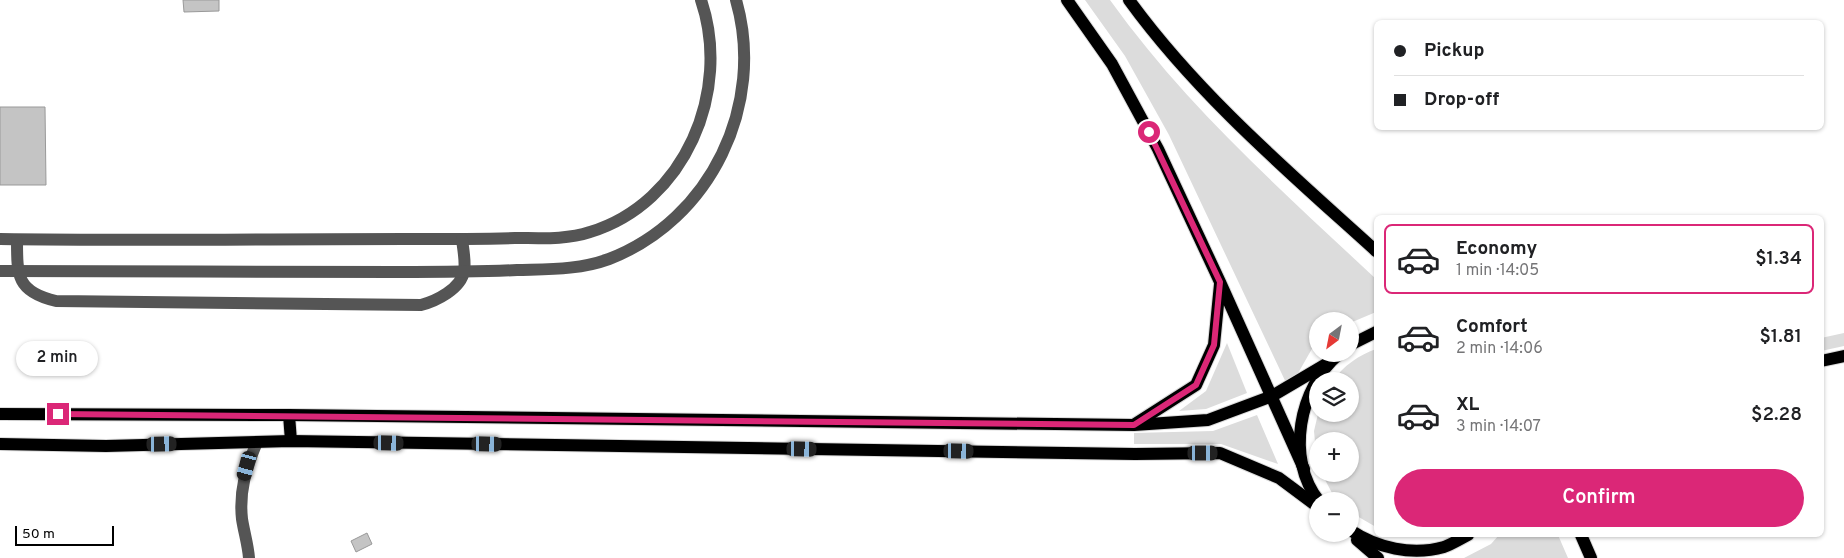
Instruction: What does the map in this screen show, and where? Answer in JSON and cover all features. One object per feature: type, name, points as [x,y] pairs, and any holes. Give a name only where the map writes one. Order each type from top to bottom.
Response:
[{"type":"main road","points":[[1067,0],[1112,64],[1158,149],[1315,492]]},
{"type":"main road","points":[[1129,0],[1155,35],[1256,142],[1374,249]]},
{"type":"main road","points":[[1134,425],[1196,385],[1214,345],[1220,282]]},
{"type":"main road","points":[[1359,340],[1374,333]]},
{"type":"main road","points":[[1824,360],[1844,356]]},
{"type":"main road","points":[[0,414],[289,415],[1134,425],[1208,420],[1272,396],[1328,363]]},
{"type":"main road","points":[[1304,470],[1299,432],[1308,395],[1328,363]]},
{"type":"main road","points":[[289,415],[291,441]]},
{"type":"main road","points":[[0,444],[106,446],[291,441],[1126,454],[1220,453],[1279,478],[1309,500]]},
{"type":"main road","points":[[1359,537],[1367,542],[1405,551],[1443,547],[1464,537]]},
{"type":"main road","points":[[1582,537],[1591,558]]},
{"type":"main road","points":[[1359,540],[1378,558]]},
{"type":"street","points":[[0,239],[561,238],[590,232],[614,222],[638,207],[676,169],[690,146],[701,121],[708,95],[712,68],[711,41],[701,0]]},
{"type":"street","points":[[0,271],[464,272],[578,268],[609,258],[639,244],[660,230],[691,202],[711,176],[723,154],[738,115],[744,82],[745,49],[736,0]]},
{"type":"street","points":[[17,240],[17,271],[22,285],[47,299],[66,302],[421,305],[438,299],[453,288],[464,272],[462,239]]},
{"type":"street","points":[[249,558],[242,522],[241,494],[247,466],[256,442]]},
{"type":"shaded area","points":[[1085,0],[1110,0],[1139,39],[1202,111],[1270,180],[1374,277],[1374,313],[1359,319],[1359,312],[1309,312],[1309,354],[1289,389],[1169,135],[1125,56]]},
{"type":"shaded area","points":[[1844,333],[1844,346],[1824,350],[1824,337]]},
{"type":"shaded area","points":[[1227,343],[1247,393],[1206,409],[1179,411],[1206,391]]},
{"type":"shaded area","points":[[1374,350],[1374,526],[1359,517],[1359,492],[1331,492],[1326,482],[1359,482],[1359,432],[1314,431],[1316,422],[1359,422],[1359,372],[1341,372],[1352,362],[1359,362],[1359,357]]},
{"type":"shaded area","points":[[1257,415],[1278,464],[1221,444],[1134,444],[1134,433],[1213,431]]},
{"type":"shaded area","points":[[1497,537],[1559,537],[1568,558],[1464,558],[1491,544]]},
{"type":"building","points":[[183,0],[219,0],[219,11],[184,12]]},
{"type":"building","points":[[0,107],[45,107],[46,185],[0,185]]},
{"type":"building","points":[[367,533],[372,544],[356,552],[351,541]]},
{"type":"route","points":[[58,414],[308,415],[1134,425],[1196,385],[1214,345],[1220,282],[1149,132]]}]
